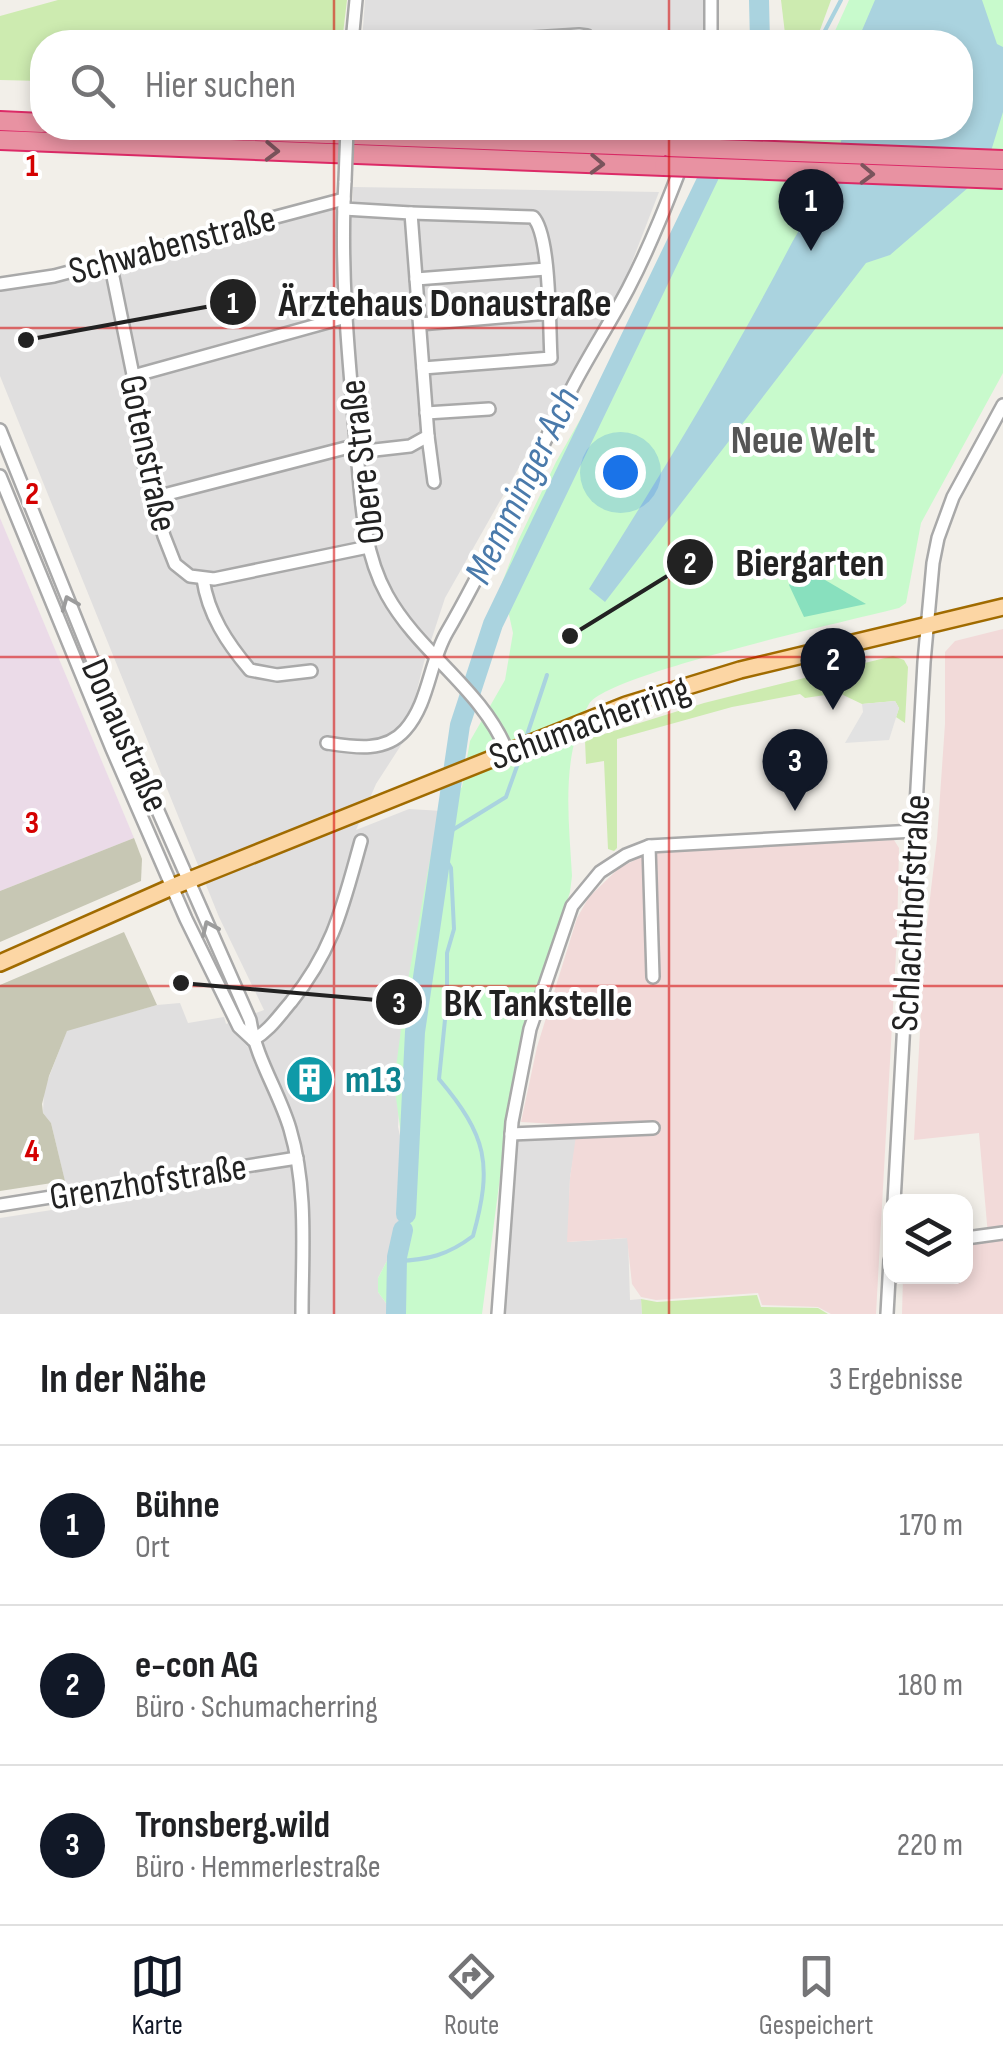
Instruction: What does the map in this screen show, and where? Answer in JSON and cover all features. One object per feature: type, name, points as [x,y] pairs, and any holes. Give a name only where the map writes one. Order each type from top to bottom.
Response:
[{"type":"highway","points":[[0,121],[30,122]]},
{"type":"highway","points":[[0,140],[1003,179]]},
{"type":"highway","points":[[484,140],[1003,160]]},
{"type":"main road","name":"Schumacherring","points":[[0,963],[172,887],[443,776],[672,689],[1003,607]]},
{"type":"street","points":[[353,30],[356,0]]},
{"type":"street","points":[[711,0],[711,30]]},
{"type":"street","name":"Obere Straße","points":[[347,140],[346,317],[368,546],[388,598],[512,749]]},
{"type":"street","points":[[327,743],[353,748],[394,739],[421,705],[445,635],[495,546],[570,391],[628,288],[660,222],[691,140]]},
{"type":"street","name":"Schwabenstraße","points":[[0,284],[54,276],[344,204],[410,212],[533,218],[542,231],[546,269]]},
{"type":"street","points":[[410,212],[434,482]]},
{"type":"street","name":"Gotenstraße","points":[[110,262],[140,409],[142,457],[175,564],[190,576],[203,579],[368,546]]},
{"type":"street","points":[[416,279],[546,269],[551,358],[423,368]]},
{"type":"street","points":[[420,324],[548,313]]},
{"type":"street","points":[[132,376],[346,317]]},
{"type":"street","name":"Schlachthofstraße","points":[[894,1194],[926,624],[938,538],[953,498],[1003,405]]},
{"type":"street","points":[[426,413],[489,410]]},
{"type":"street","name":"Donaustraße","points":[[0,430],[103,686],[250,1020],[253,1040],[282,1108],[296,1158],[303,1213],[302,1314]]},
{"type":"street","points":[[152,498],[357,449],[410,446],[428,436]]},
{"type":"street","name":"Donaustraße","points":[[0,476],[172,887],[239,1027],[253,1040]]},
{"type":"street","points":[[203,579],[206,598],[220,629],[250,670],[277,675],[311,671]]},
{"type":"street","points":[[498,1314],[511,1134],[525,1048],[567,915],[583,890],[600,872],[649,846],[914,831]]},
{"type":"street","points":[[253,1040],[269,1031],[323,958],[340,917],[361,841]]},
{"type":"street","points":[[649,846],[653,977]]},
{"type":"street","points":[[511,1134],[653,1128]]},
{"type":"street","name":"Grenzhofstraße","points":[[0,1204],[296,1158]]},
{"type":"street","points":[[973,1237],[1003,1233]]},
{"type":"street","points":[[887,1314],[889,1284]]},
{"type":"shaded area","points":[[365,0],[706,0],[703,30],[363,30]]},
{"type":"shaded area","points":[[353,187],[659,192],[625,280],[445,598],[405,739],[376,784],[356,830],[409,809],[442,811],[406,991],[398,1127],[403,1149],[403,1207],[389,1257],[378,1278],[378,1292],[394,1314],[0,1314],[0,1218],[71,1207],[51,1123],[43,1113],[44,1090],[67,1030],[157,1005],[180,1003],[188,1023],[224,1017],[226,1024],[264,1010],[219,917],[0,376],[0,292],[125,264],[353,203]]},
{"type":"shaded area","points":[[0,518],[134,838],[0,891]]},
{"type":"shaded area","points":[[1003,629],[1003,1314],[902,1314],[903,1284],[973,1284],[973,1238],[988,1235],[979,1133],[914,1140],[925,940],[945,724],[945,652],[955,641]]},
{"type":"shaded area","points":[[895,701],[899,708],[889,740],[845,743],[863,712],[862,704]]},
{"type":"shaded area","points":[[134,838],[142,859],[141,881],[0,942],[0,891]]},
{"type":"shaded area","points":[[894,840],[899,848],[897,935],[876,1314],[831,1314],[818,1307],[762,1305],[758,1293],[656,1300],[641,1297],[632,1284],[627,1238],[567,1242],[577,1128],[521,1122],[537,1047],[577,918],[589,897],[619,868],[647,854]]},
{"type":"shaded area","points":[[124,932],[157,1005],[67,1031],[42,1104],[51,1123],[65,1181],[0,1191],[0,985]]},
{"type":"shaded area","points":[[577,1136],[570,1178],[568,1242],[628,1238],[630,1300],[641,1299],[642,1314],[504,1314],[516,1141]]},
{"type":"green space","points":[[58,0],[347,0],[343,30],[30,30],[30,81],[0,80],[0,16]]},
{"type":"green space","points":[[781,0],[831,0],[820,30],[785,30]]},
{"type":"green space","points":[[849,0],[1003,0],[1003,373],[921,523],[906,603],[638,678],[605,692],[589,704],[570,767],[570,892],[514,1071],[482,1314],[394,1314],[378,1292],[378,1278],[389,1257],[403,1207],[403,1149],[394,1083],[435,832],[443,807],[462,787],[470,741],[505,680],[513,633],[502,583],[556,462],[680,244],[719,140],[973,140],[973,30],[835,30]]},
{"type":"green space","points":[[803,567],[866,604],[804,617],[789,585]]},
{"type":"green space","points":[[893,656],[904,660],[908,667],[905,723],[896,717],[899,708],[895,701],[862,704],[839,693],[805,698],[800,694],[732,707],[617,739],[617,848],[608,849],[604,761],[586,764],[585,740],[704,703]]},
{"type":"green space","points":[[757,1295],[761,1307],[818,1308],[828,1314],[642,1314],[641,1299],[657,1302]]},
{"type":"water","points":[[875,0],[982,0],[997,44],[1003,47],[1003,112],[984,174],[890,255],[866,263],[605,602],[589,589],[691,422],[822,193],[835,167],[841,140],[973,140],[973,30],[862,30]]},
{"type":"waterway","name":"Memminger Ach","points":[[759,0],[760,30]]},
{"type":"waterway","name":"Memminger Ach","points":[[825,30],[841,0]]},
{"type":"waterway","name":"Memminger Ach","points":[[406,1214],[415,1032],[460,725],[493,624],[726,140]]},
{"type":"waterway","points":[[525,741],[547,675]]},
{"type":"waterway","points":[[446,834],[506,797],[521,755]]},
{"type":"waterway","points":[[397,1261],[437,1255],[473,1236],[483,1189],[482,1152],[476,1135],[439,1079],[447,953],[454,929],[451,868],[443,854]]},
{"type":"waterway","points":[[396,1314],[397,1257],[403,1230]]},
{"type":"place","name":"Bühne","points":[[811,251]]},
{"type":"place","name":"Ärztehaus Donaustraße","points":[[26,340]]},
{"type":"place","name":"Biergarten","points":[[570,636]]},
{"type":"place","name":"e-con AG","points":[[833,710]]},
{"type":"place","name":"Tronsberg.wild","points":[[795,811]]},
{"type":"place","name":"BK Tankstelle","points":[[181,983]]},
{"type":"place","name":"m13","points":[[310,1079]]},
{"type":"district","name":"Neue Welt","points":[[803,439]]}]
